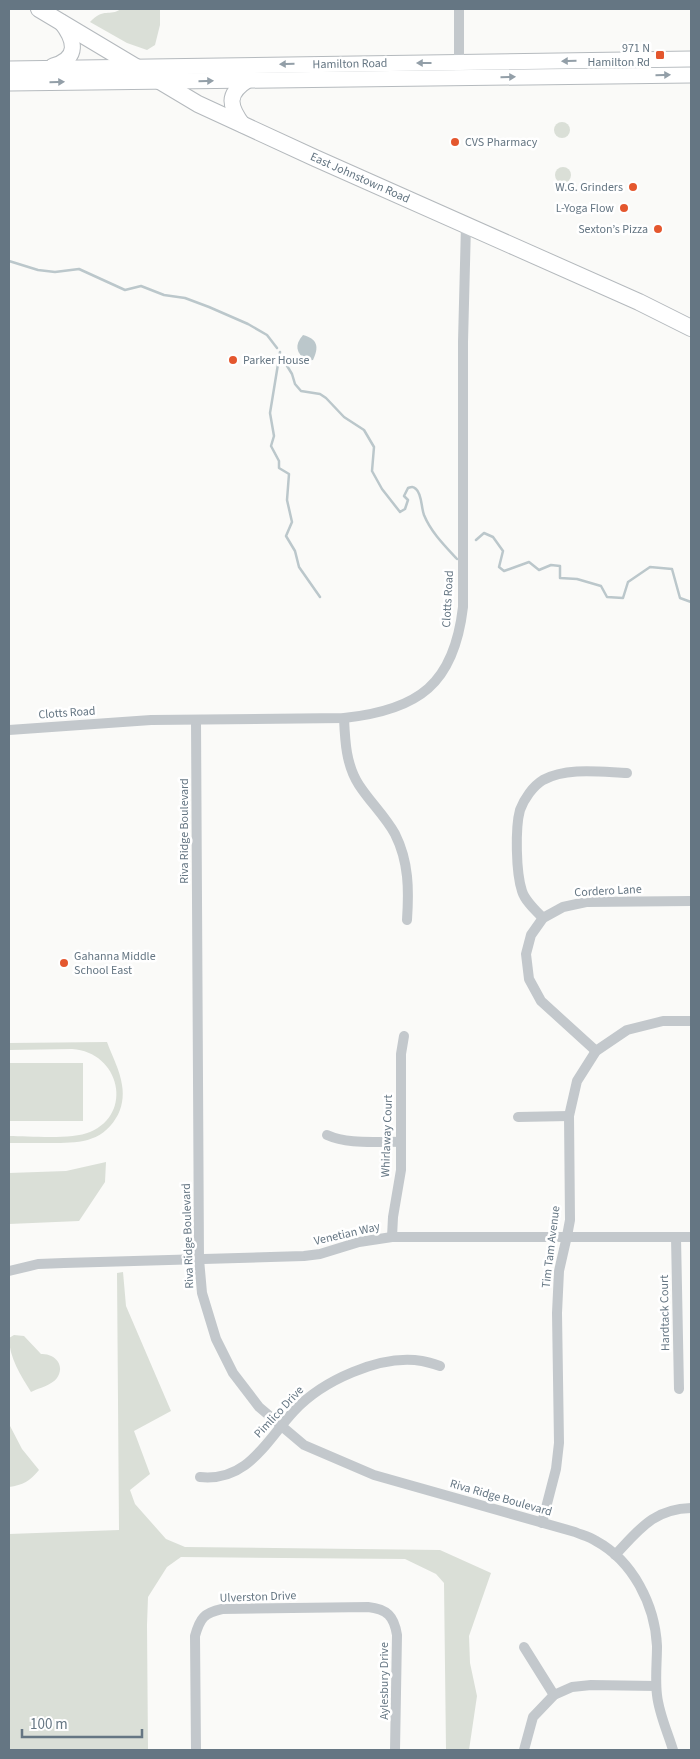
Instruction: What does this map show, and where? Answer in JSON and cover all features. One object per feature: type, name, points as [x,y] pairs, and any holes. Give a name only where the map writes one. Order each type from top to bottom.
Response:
[{"type":"highway","name":"East Johnstown Road","points":[[39,9],[198,104],[639,302],[691,328]]},
{"type":"main road","points":[[45,68],[65,61],[70,56],[72,40],[61,22]]},
{"type":"main road","name":"Hamilton Road","points":[[9,83],[248,80],[691,60]]},
{"type":"main road","name":"Hamilton Road","points":[[9,68],[134,66],[691,75]]},
{"type":"main road","points":[[243,125],[234,113],[232,96],[248,80]]},
{"type":"street","points":[[459,9],[459,70]]},
{"type":"street","name":"Clotts Road","points":[[9,730],[151,720],[344,718],[372,715],[396,708],[415,699],[432,685],[452,655],[460,631],[463,607],[463,342],[466,225]]},
{"type":"street","points":[[344,718],[345,742],[349,762],[358,784],[391,829],[404,856],[407,875],[407,920]]},
{"type":"street","name":"Riva Ridge Boulevard","points":[[196,720],[199,1259],[202,1293],[216,1339],[233,1373],[258,1407],[304,1445],[374,1475],[575,1532],[590,1538],[616,1555],[633,1574],[644,1593],[653,1616],[657,1644],[657,1697],[673,1750]]},
{"type":"street","points":[[596,1051],[541,1001],[529,979],[526,954],[531,935],[543,918],[522,893],[518,873],[518,825],[520,809],[535,786],[544,779],[560,774],[578,772],[627,773]]},
{"type":"street","name":"Cordero Lane","points":[[543,918],[563,907],[586,902],[691,901]]},
{"type":"street","name":"Tim Tam Avenue","points":[[542,1523],[556,1469],[559,1443],[558,1271],[570,1220],[569,1116],[577,1081],[596,1051],[627,1030],[663,1021],[691,1021]]},
{"type":"street","name":"Whirlaway Court","points":[[392,1236],[393,1217],[401,1170],[401,1054],[404,1036]]},
{"type":"street","points":[[518,1117],[569,1116]]},
{"type":"street","points":[[327,1135],[348,1141],[401,1142]]},
{"type":"street","name":"Venetian Way","points":[[9,1271],[46,1264],[304,1256],[320,1254],[359,1242],[392,1236],[691,1237]]},
{"type":"street","name":"Hardtack Court","points":[[676,1237],[679,1389]]},
{"type":"street","name":"Pimlico Drive","points":[[200,1477],[210,1478],[230,1475],[244,1466],[257,1455],[296,1409],[316,1391],[341,1377],[368,1366],[399,1361],[421,1360],[440,1366]]},
{"type":"street","points":[[616,1555],[644,1524],[664,1512],[691,1508]]},
{"type":"street","name":"Ulverston Drive","points":[[196,1750],[195,1636],[198,1624],[205,1615],[222,1609],[368,1606],[379,1608],[389,1614]]},
{"type":"street","name":"Aylesbury Drive","points":[[389,1614],[395,1624],[396,1635],[395,1750]]},
{"type":"street","points":[[524,1647],[554,1695]]},
{"type":"street","points":[[524,1750],[533,1717],[554,1695],[572,1687],[591,1685],[656,1686]]},
{"type":"shaded area","points":[[121,9],[160,9],[160,25],[155,45],[147,50],[127,43],[90,22],[103,13]]},
{"type":"shaded area","points":[[562,122],[568,124],[570,130],[568,136],[562,138],[556,136],[554,130],[556,124]]},
{"type":"shaded area","points":[[563,167],[569,169],[571,175],[569,181],[563,183],[557,181],[555,175],[557,169]]},
{"type":"shaded area","points":[[303,335],[312,339],[316,344],[313,360],[307,361],[300,355],[297,346]]},
{"type":"shaded area","points":[[107,1042],[120,1074],[123,1094],[120,1111],[110,1126],[96,1137],[79,1142],[9,1143],[9,1136],[62,1137],[90,1132],[104,1123],[112,1112],[116,1099],[116,1085],[110,1072],[101,1061],[88,1053],[72,1049],[9,1050],[9,1043]]},
{"type":"shaded area","points":[[9,1063],[83,1063],[83,1121],[9,1121]]},
{"type":"shaded area","points":[[106,1162],[105,1182],[79,1221],[9,1224],[9,1173],[66,1171]]},
{"type":"shaded area","points":[[123,1272],[126,1306],[171,1411],[134,1431],[150,1474],[130,1490],[135,1504],[166,1539],[185,1547],[440,1550],[491,1573],[469,1636],[470,1663],[477,1696],[469,1750],[446,1750],[444,1583],[436,1574],[405,1559],[181,1557],[167,1567],[148,1597],[148,1750],[9,1750],[9,1534],[119,1530],[117,1273]]},
{"type":"shaded area","points":[[14,1335],[24,1336],[41,1354],[46,1354],[57,1361],[60,1369],[55,1380],[31,1392],[13,1359],[9,1338]]},
{"type":"shaded area","points":[[9,1424],[22,1449],[39,1470],[26,1482],[9,1487]]},
{"type":"waterway","points":[[9,261],[38,270],[55,272],[79,269],[125,290],[141,286],[164,295],[185,298],[248,324],[267,335],[277,348]]},
{"type":"waterway","points":[[280,352],[270,413],[274,436],[271,446],[279,461],[279,468],[289,474],[287,500],[292,522],[286,536],[295,551],[299,567],[320,597]]},
{"type":"waterway","points":[[281,356],[292,374],[295,384],[301,391],[320,394],[344,417],[364,430],[374,447],[372,471],[382,489],[400,512],[405,509],[408,500],[404,496],[408,488],[413,487],[418,491],[424,515],[430,527],[457,559]]},
{"type":"waterway","points":[[476,540],[484,533],[493,537],[503,551],[499,567],[504,571],[529,562],[539,570],[551,565],[560,566],[560,578],[577,579],[601,586],[607,597],[623,598],[628,582],[650,567],[672,569],[680,598],[691,602]]},
{"type":"place","name":"971 N Hamilton Rd","points":[[660,55]]},
{"type":"place","name":"CVS Pharmacy","points":[[455,142]]},
{"type":"place","name":"W.G. Grinders","points":[[633,187]]},
{"type":"place","name":"L-Yoga Flow","points":[[624,208]]},
{"type":"place","name":"Sexton’s Pizza","points":[[658,229]]},
{"type":"place","name":"Parker House","points":[[233,360]]},
{"type":"place","name":"Gahanna Middle School East","points":[[64,963]]}]
